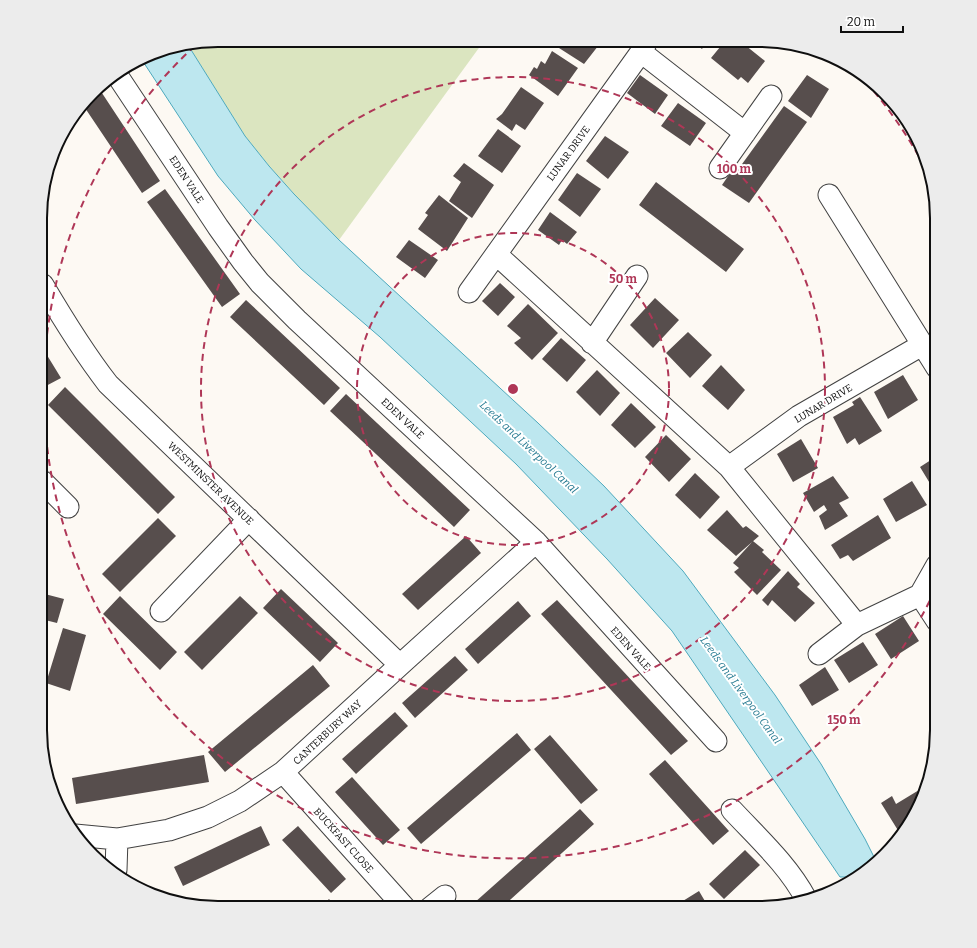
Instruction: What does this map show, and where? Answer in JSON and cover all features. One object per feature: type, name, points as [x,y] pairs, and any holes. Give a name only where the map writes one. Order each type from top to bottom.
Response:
[{"type":"street","name":"LUNAR DRIVE","points":[[469,292],[643,47]]},
{"type":"street","name":"LUNAR DRIVE","points":[[645,47],[745,133]]},
{"type":"street","name":"EDEN VALE","points":[[120,78],[218,227],[260,283],[536,542],[716,741]]},
{"type":"street","points":[[720,168],[771,96]]},
{"type":"street","points":[[829,195],[930,357]]},
{"type":"street","points":[[496,254],[729,468],[857,625]]},
{"type":"street","points":[[592,342],[637,276]]},
{"type":"street","name":"WESTMINSTER AVENUE","points":[[47,292],[87,357],[108,384],[400,665]]},
{"type":"street","name":"LUNAR DRIVE","points":[[729,468],[799,416],[922,345]]},
{"type":"street","points":[[47,485],[68,507]]},
{"type":"street","points":[[162,611],[249,519]]},
{"type":"street","name":"CANTERBURY WAY","points":[[83,836],[117,839],[169,830],[208,817],[240,801],[283,772],[536,542]]},
{"type":"street","points":[[819,654],[857,625],[920,595],[930,577]]},
{"type":"street","points":[[920,595],[930,610]]},
{"type":"street","name":"BUCKFAST CLOSE","points":[[283,772],[399,901]]},
{"type":"street","points":[[732,810],[774,854],[804,895]]},
{"type":"street","points":[[116,867],[117,839]]},
{"type":"green space","points":[[207,47],[480,47],[339,240],[269,166],[245,136],[190,49]]},
{"type":"water","name":"Leeds and Liverpool Canal","points":[[190,49],[245,136],[294,194],[339,240],[538,423],[604,486],[683,571],[775,695],[821,764],[865,839],[874,857],[872,859],[846,877],[840,877],[672,631],[607,559],[516,464],[380,337],[301,269],[255,220],[218,176],[144,64],[163,56]]},
{"type":"building","points":[[560,47],[597,47],[584,64],[559,48]]},
{"type":"building","points":[[720,47],[748,47],[765,61],[748,83],[741,77],[738,80],[711,58]]},
{"type":"building","points":[[552,51],[578,68],[558,96],[529,75],[534,67],[537,69],[541,61],[545,64]]},
{"type":"building","points":[[640,75],[668,95],[655,114],[627,93]]},
{"type":"building","points":[[807,75],[829,89],[811,118],[788,101]]},
{"type":"building","points":[[521,87],[544,103],[525,130],[516,124],[512,131],[496,119],[502,114]]},
{"type":"building","points":[[102,92],[160,181],[142,193],[86,109]]},
{"type":"building","points":[[678,103],[706,123],[690,146],[661,126]]},
{"type":"building","points":[[784,106],[807,122],[749,203],[722,185],[733,169],[737,171]]},
{"type":"building","points":[[498,129],[521,146],[502,173],[478,156]]},
{"type":"building","points":[[605,136],[629,152],[608,179],[586,161]]},
{"type":"building","points":[[464,163],[494,185],[472,218],[449,201],[461,182],[453,176]]},
{"type":"building","points":[[577,173],[601,189],[580,217],[558,200]]},
{"type":"building","points":[[656,182],[744,249],[726,272],[639,205]]},
{"type":"building","points":[[165,189],[240,294],[222,307],[147,202]]},
{"type":"building","points":[[439,195],[468,218],[447,251],[418,229],[428,215],[425,213]]},
{"type":"building","points":[[550,212],[577,232],[567,244],[562,240],[559,245],[538,230]]},
{"type":"building","points":[[409,240],[438,260],[425,278],[396,257]]},
{"type":"building","points":[[500,283],[515,297],[498,316],[482,301]]},
{"type":"building","points":[[655,298],[679,320],[653,348],[630,325]]},
{"type":"building","points":[[246,300],[340,388],[324,405],[230,317]]},
{"type":"building","points":[[528,304],[558,333],[532,360],[514,343],[521,338],[507,326]]},
{"type":"building","points":[[688,332],[712,355],[690,378],[666,353]]},
{"type":"building","points":[[561,338],[586,360],[567,382],[542,359]]},
{"type":"building","points":[[47,355],[61,378],[47,385]]},
{"type":"building","points":[[721,365],[745,390],[728,410],[702,386]]},
{"type":"building","points":[[597,370],[620,393],[600,416],[576,392]]},
{"type":"building","points":[[903,375],[918,400],[888,419],[874,392]]},
{"type":"building","points":[[65,387],[175,497],[158,514],[48,405]]},
{"type":"building","points":[[346,394],[470,510],[454,527],[330,411]]},
{"type":"building","points":[[860,397],[882,431],[859,445],[855,438],[847,444],[833,417],[854,405],[852,402]]},
{"type":"building","points":[[631,403],[656,427],[635,448],[611,425]]},
{"type":"building","points":[[666,435],[691,459],[669,482],[645,457]]},
{"type":"building","points":[[801,439],[818,468],[793,482],[777,454]]},
{"type":"building","points":[[930,461],[930,483],[920,467]]},
{"type":"building","points":[[695,473],[720,497],[700,519],[675,495]]},
{"type":"building","points":[[833,476],[849,498],[839,503],[848,516],[825,530],[819,516],[827,510],[824,505],[814,512],[803,493]]},
{"type":"building","points":[[912,481],[927,505],[896,522],[883,499]]},
{"type":"building","points":[[727,510],[743,528],[746,526],[759,536],[736,556],[707,530]]},
{"type":"building","points":[[878,515],[891,538],[853,561],[848,555],[840,559],[831,545]]},
{"type":"building","points":[[158,518],[176,536],[120,592],[102,574]]},
{"type":"building","points":[[466,536],[481,553],[418,610],[402,594]]},
{"type":"building","points":[[753,541],[764,550],[762,552],[781,570],[757,595],[734,572],[739,568],[733,563]]},
{"type":"building","points":[[788,571],[800,584],[797,587],[815,603],[795,622],[772,600],[768,606],[762,600]]},
{"type":"building","points":[[281,589],[338,643],[320,662],[263,608]]},
{"type":"building","points":[[47,595],[64,599],[57,623],[47,620]]},
{"type":"building","points":[[120,596],[177,652],[160,670],[103,614]]},
{"type":"building","points":[[240,596],[258,613],[202,670],[184,652]]},
{"type":"building","points":[[557,600],[688,741],[671,755],[541,614]]},
{"type":"building","points":[[518,601],[531,616],[478,664],[465,649]]},
{"type":"building","points":[[903,616],[919,641],[891,659],[875,634]]},
{"type":"building","points":[[63,628],[86,635],[70,691],[47,683]]},
{"type":"building","points":[[863,642],[878,665],[849,683],[834,660]]},
{"type":"building","points":[[455,656],[468,670],[415,718],[402,703]]},
{"type":"building","points":[[313,665],[330,686],[225,772],[208,752]]},
{"type":"building","points":[[825,667],[839,690],[812,706],[799,685]]},
{"type":"building","points":[[395,712],[408,726],[356,774],[342,759]]},
{"type":"building","points":[[517,733],[531,750],[421,844],[407,828]]},
{"type":"building","points":[[550,735],[598,790],[581,804],[534,749]]},
{"type":"building","points":[[204,755],[209,782],[76,804],[72,778]]},
{"type":"building","points":[[665,760],[729,831],[713,845],[649,774]]},
{"type":"building","points":[[352,777],[400,830],[383,845],[335,792]]},
{"type":"building","points":[[919,790],[907,816],[898,830],[881,803],[892,796],[896,804]]},
{"type":"building","points":[[580,809],[594,824],[509,901],[476,901]]},
{"type":"building","points":[[261,826],[270,845],[183,886],[174,867]]},
{"type":"building","points":[[298,826],[346,879],[331,893],[282,840]]},
{"type":"building","points":[[745,850],[760,865],[724,899],[709,884]]},
{"type":"building","points":[[699,891],[705,901],[683,901]]}]
